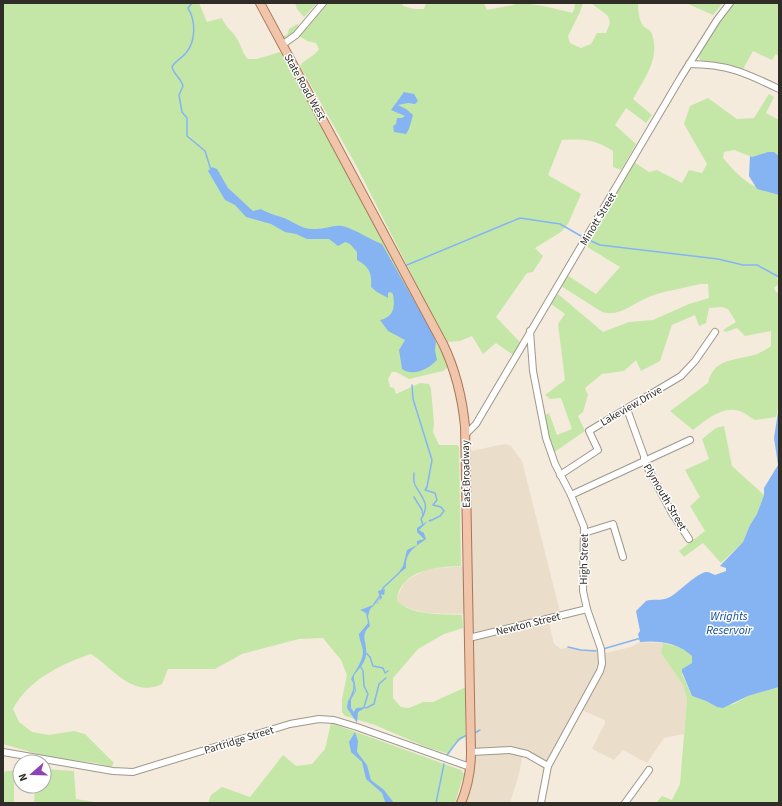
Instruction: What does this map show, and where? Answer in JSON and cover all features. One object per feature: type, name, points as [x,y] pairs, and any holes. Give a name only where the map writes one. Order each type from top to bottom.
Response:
[{"type":"main road","name":"State Road West","points":[[260,3],[351,171]]},
{"type":"main road","name":"East Broadway","points":[[351,171],[451,361],[460,389],[466,434],[471,752],[467,790],[461,803]]},
{"type":"street","points":[[282,46],[296,36],[323,3]]},
{"type":"street","name":"Minott Street","points":[[466,434],[476,424],[689,64],[717,20],[730,3]]},
{"type":"street","points":[[689,64],[709,64],[737,70],[779,89]]},
{"type":"street","name":"High Street","points":[[530,331],[533,371],[542,422],[551,454],[581,517],[584,533],[582,579],[587,609],[601,649],[602,664],[548,766],[543,802]]},
{"type":"street","name":"Lakeview Drive","points":[[560,474],[598,450],[589,431],[681,376],[695,361],[715,332]]},
{"type":"street","name":"Plymouth Street","points":[[627,409],[644,456],[644,461],[672,513],[689,539]]},
{"type":"street","points":[[571,495],[690,440]]},
{"type":"street","points":[[584,533],[613,524],[623,557]]},
{"type":"street","name":"Newton Street","points":[[469,638],[587,609]]},
{"type":"street","name":"Partridge Street","points":[[3,752],[113,772],[133,772],[290,724],[320,719],[334,720],[357,727],[470,767]]},
{"type":"street","points":[[471,752],[510,750],[527,754],[548,766]]},
{"type":"street","points":[[625,803],[650,770]]},
{"type":"shaded area","points":[[505,444],[511,446],[522,461],[561,616],[548,619],[554,644],[561,649],[568,647],[581,650],[601,649],[602,654],[631,647],[640,642],[663,643],[661,653],[683,685],[687,699],[684,734],[664,738],[647,763],[623,750],[614,760],[592,749],[605,723],[605,720],[579,709],[548,766],[523,753],[519,774],[510,803],[461,803],[467,790],[469,614],[427,613],[411,609],[397,601],[405,581],[428,569],[468,566],[466,452]]},
{"type":"green space","points":[[3,3],[199,3],[207,22],[222,18],[235,36],[248,59],[257,59],[280,52],[283,56],[327,132],[448,365],[443,371],[409,379],[396,372],[392,372],[388,379],[390,387],[394,388],[396,394],[420,383],[429,384],[431,389],[434,423],[433,432],[439,445],[457,445],[459,447],[461,566],[431,569],[412,576],[399,590],[397,601],[403,606],[419,612],[462,615],[463,628],[444,634],[418,649],[393,678],[393,698],[401,707],[409,708],[423,702],[433,702],[466,687],[465,737],[454,745],[449,754],[426,747],[375,725],[345,716],[342,712],[342,699],[347,675],[341,660],[323,638],[299,639],[242,654],[215,669],[168,669],[162,684],[151,687],[141,687],[124,680],[91,654],[57,668],[36,681],[19,699],[13,709],[19,722],[32,732],[49,735],[74,731],[85,734],[114,763],[111,767],[96,763],[52,758],[52,754],[38,754],[3,744]]},
{"type":"green space","points":[[295,3],[317,3],[304,17],[297,9]]},
{"type":"green space","points":[[327,3],[402,3],[403,6],[414,9],[424,9],[426,3],[484,3],[487,10],[525,4],[542,6],[572,13],[575,3],[583,3],[568,36],[570,43],[581,48],[591,44],[597,33],[606,33],[610,23],[608,16],[591,3],[638,3],[641,22],[644,27],[651,32],[654,41],[654,50],[650,67],[633,99],[652,115],[646,123],[626,108],[615,125],[636,144],[621,170],[613,167],[613,151],[606,147],[589,141],[562,140],[548,175],[581,194],[568,224],[561,232],[535,248],[543,256],[533,272],[527,273],[496,317],[520,342],[513,355],[496,343],[483,354],[472,336],[460,341],[446,342],[357,167],[300,66],[319,49],[316,43],[307,41],[299,36]]},
{"type":"green space","points":[[686,3],[723,3],[713,15]]},
{"type":"green space","points":[[734,3],[779,3],[779,57],[776,54],[772,60],[753,51],[743,69],[700,60],[698,56],[714,29]]},
{"type":"green space","points":[[297,24],[299,26],[290,38],[286,39],[282,37],[280,32],[283,36],[287,35],[289,29]]},
{"type":"green space","points":[[769,94],[774,97],[766,113],[779,120],[779,156],[774,152],[752,157],[734,150],[724,152],[723,158],[747,182],[761,189],[779,195],[779,269],[777,278],[779,284],[774,288],[776,292],[779,293],[779,405],[776,417],[755,420],[742,412],[729,410],[716,414],[693,430],[670,411],[708,383],[715,368],[721,364],[734,359],[757,354],[771,346],[771,331],[745,336],[737,328],[726,332],[723,330],[736,322],[728,309],[722,307],[709,308],[706,323],[699,326],[695,315],[672,325],[660,361],[641,371],[636,360],[624,371],[602,374],[585,388],[588,395],[583,412],[578,416],[585,431],[553,453],[544,416],[549,413],[557,435],[572,429],[561,398],[550,399],[545,395],[565,380],[558,324],[565,314],[551,304],[558,294],[603,332],[629,322],[653,320],[689,304],[709,298],[708,284],[700,284],[651,296],[615,313],[602,312],[561,286],[567,275],[596,294],[620,267],[584,245],[634,162],[649,172],[657,170],[682,183],[689,170],[702,173],[707,164],[684,124],[690,106],[708,98],[737,119],[754,118]]},
{"type":"green space","points":[[724,426],[732,466],[764,495],[757,514],[750,525],[743,542],[721,563],[703,543],[684,557],[679,551],[705,531],[690,506],[700,497],[685,470],[709,459],[702,439],[716,428]]},
{"type":"green space","points":[[663,643],[684,648],[692,656],[692,663],[682,669],[682,674],[692,696],[717,707],[734,704],[748,696],[779,687],[779,803],[656,803],[662,796],[672,800],[680,784],[687,699],[683,685],[661,653]]},
{"type":"green space","points":[[331,723],[461,770],[464,774],[455,803],[208,803],[211,795],[222,787],[250,797],[283,755],[296,766],[312,764],[325,749]]},
{"type":"green space","points":[[52,770],[74,771],[76,799],[101,803],[34,803],[35,794],[52,794]]},
{"type":"green space","points":[[5,771],[12,771],[12,794],[14,794],[14,803],[3,803],[3,778]]},
{"type":"water","points":[[404,92],[414,94],[418,101],[415,104],[408,103],[398,105],[413,115],[406,134],[394,132],[393,126],[396,124],[397,118],[402,118],[405,116],[391,110]]},
{"type":"water","points":[[768,152],[774,152],[779,156],[779,195],[757,189],[749,176],[750,156],[752,157]]},
{"type":"water","points":[[212,167],[217,169],[228,188],[253,211],[261,209],[299,226],[311,229],[335,226],[346,227],[382,244],[433,334],[436,342],[435,350],[437,360],[421,371],[411,372],[402,369],[399,350],[405,340],[388,331],[380,320],[385,319],[391,314],[394,303],[393,294],[390,292],[388,293],[388,298],[371,287],[369,271],[365,265],[357,260],[357,252],[350,244],[345,242],[338,246],[329,239],[307,239],[296,234],[285,232],[271,224],[246,217],[235,205],[225,200],[208,171]]},
{"type":"water","name":"Wrights Reservoir","points":[[779,405],[779,687],[748,696],[723,708],[717,707],[692,696],[682,669],[692,663],[692,656],[681,648],[668,643],[640,642],[638,634],[640,631],[636,611],[646,601],[670,597],[694,578],[703,573],[708,572],[715,575],[726,571],[726,568],[720,566],[743,542],[750,525],[757,514],[764,495],[764,488],[778,465],[774,438]]},
{"type":"water","points":[[431,519],[432,521],[428,521],[419,530],[424,533],[426,539],[412,550],[407,558],[406,568],[397,575],[403,566],[407,550],[417,545],[417,541],[424,539],[417,532],[417,528]]},
{"type":"water","points":[[385,589],[384,595],[381,594],[382,598],[379,601],[380,598],[378,591]]},
{"type":"water","points":[[375,604],[370,609],[368,616],[370,626],[364,636],[366,650],[365,659],[354,676],[356,691],[351,699],[351,708],[354,712],[356,708],[367,707],[358,712],[357,723],[347,708],[348,701],[355,691],[355,686],[351,679],[360,663],[363,653],[359,634],[368,623],[366,613],[360,610]]},
{"type":"water","points":[[355,732],[358,741],[357,752],[367,765],[371,780],[384,790],[394,803],[385,802],[382,793],[366,779],[362,762],[351,752],[349,742]]},
{"type":"waterway","points":[[192,3],[188,8],[194,25],[192,43],[186,53],[172,67],[183,86],[179,95],[182,112],[187,118],[187,136],[205,151],[211,170]]},
{"type":"waterway","points":[[217,184],[221,191]]},
{"type":"waterway","points":[[407,265],[520,218],[560,224],[581,236]]},
{"type":"waterway","points":[[589,240],[600,245],[718,259],[743,265],[757,265],[779,277]]},
{"type":"waterway","points":[[412,385],[413,399],[432,460],[427,487],[425,490],[435,493],[437,500],[433,505],[441,507],[444,511],[440,516],[430,521]]},
{"type":"waterway","points":[[414,473],[414,483],[423,498],[425,505],[424,514],[421,519],[423,525]]},
{"type":"waterway","points":[[414,497],[422,510],[423,516]]},
{"type":"waterway","points":[[381,592],[383,588],[399,573]]},
{"type":"waterway","points":[[374,604],[380,596]]},
{"type":"waterway","points":[[603,649],[641,638]]},
{"type":"waterway","points":[[568,647],[596,651]]},
{"type":"waterway","points":[[366,653],[370,657],[373,666],[383,668],[385,673],[388,671]]},
{"type":"waterway","points":[[361,667],[363,671],[364,686],[368,694],[364,707]]},
{"type":"waterway","points":[[366,708],[374,704],[379,684],[386,678]]},
{"type":"waterway","points":[[350,700],[354,689],[354,682]]},
{"type":"waterway","points":[[473,734],[480,730]]},
{"type":"waterway","points":[[447,755],[459,739],[467,735]]},
{"type":"waterway","points":[[436,803],[444,764]]}]
